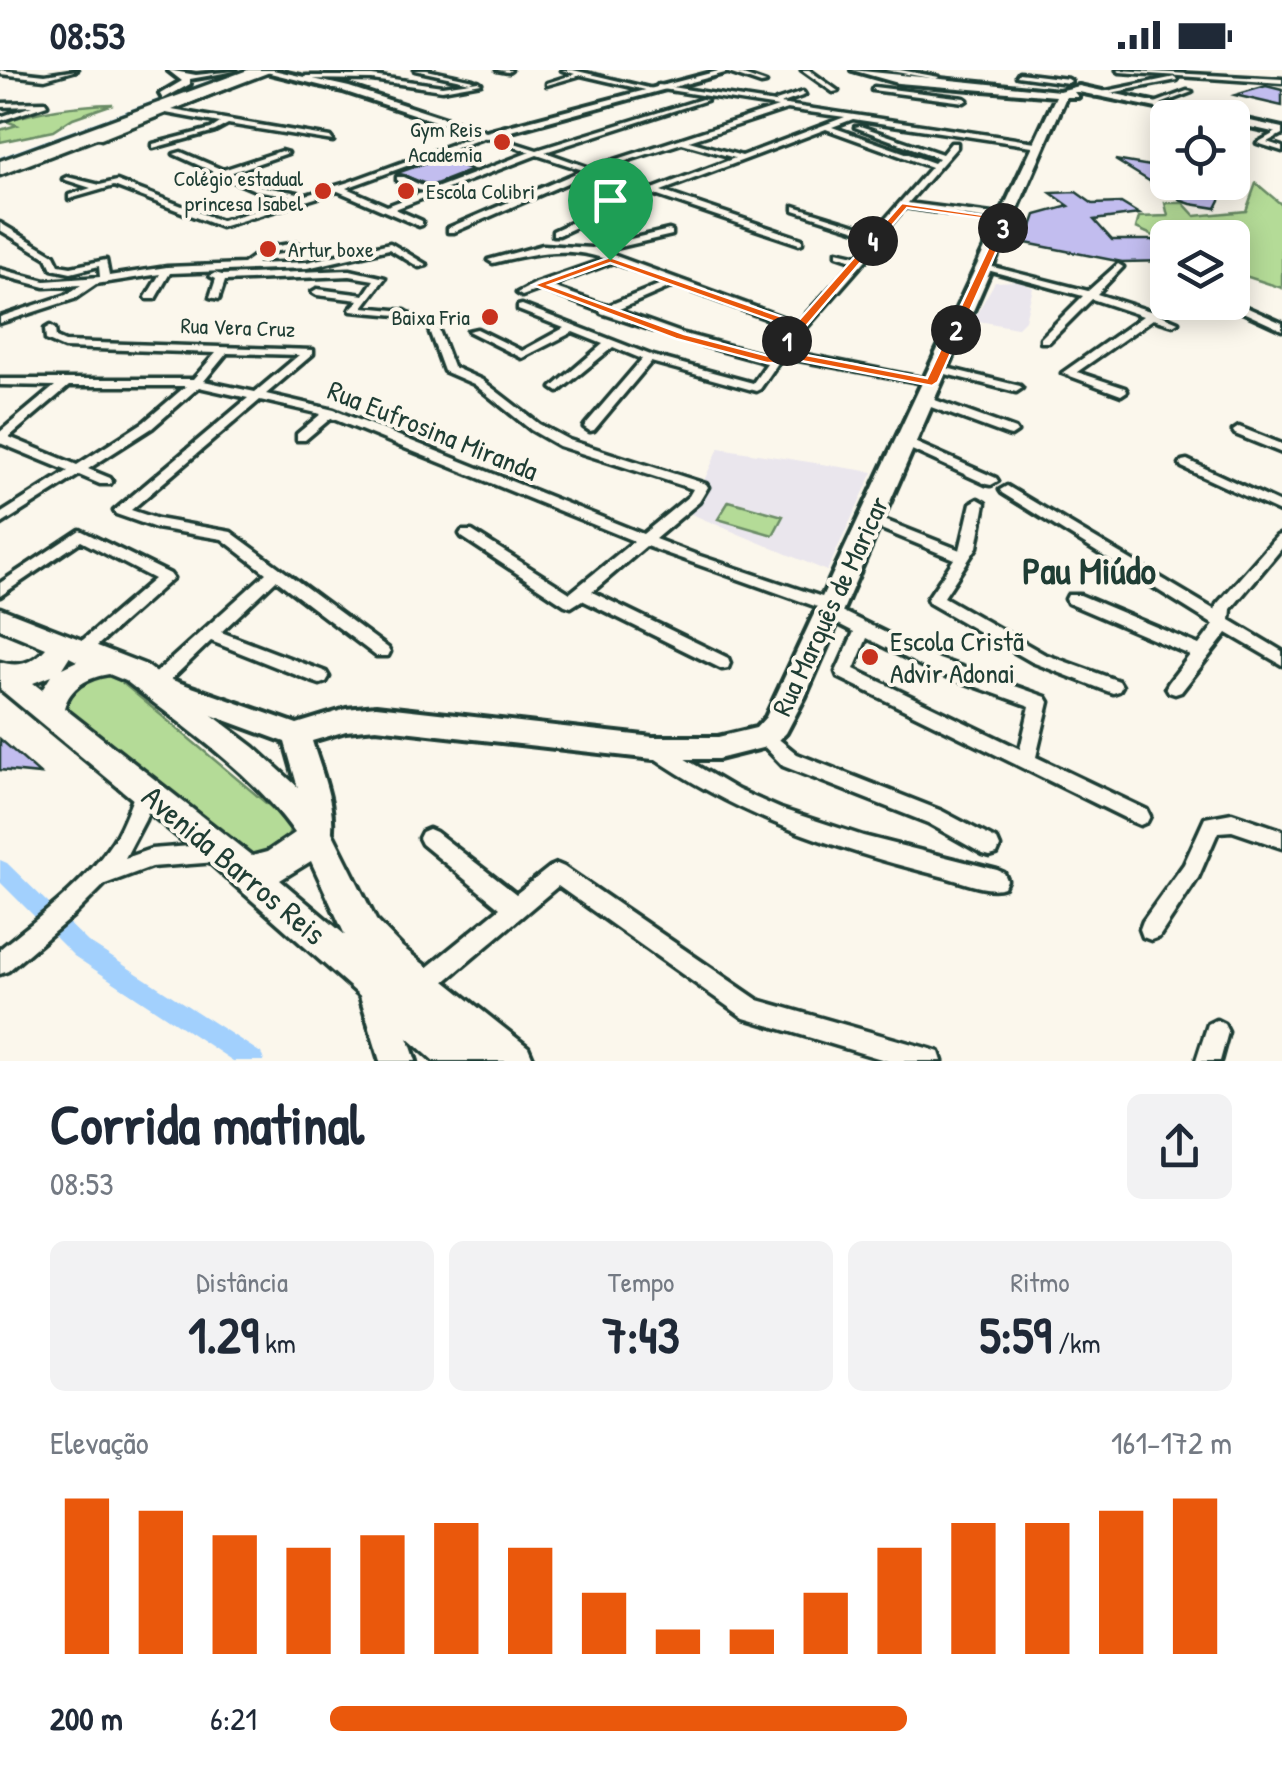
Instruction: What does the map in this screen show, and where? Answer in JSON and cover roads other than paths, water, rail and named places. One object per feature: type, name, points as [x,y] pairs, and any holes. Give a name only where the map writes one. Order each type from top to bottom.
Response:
[{"type":"highway","points":[[0,165],[261,70]]},
{"type":"main road","points":[[172,70],[201,77],[233,70]]},
{"type":"main road","points":[[0,165],[233,70]]},
{"type":"main road","points":[[0,165],[163,111],[261,70],[306,78],[482,136],[726,70]]},
{"type":"main road","points":[[856,70],[1076,89],[1150,104]]},
{"type":"main road","points":[[162,96],[187,82],[184,75]]},
{"type":"main road","name":"Rua Marquês de Maricar","points":[[297,735],[346,720],[376,717],[654,748],[735,746],[764,736],[785,712],[1039,145],[1076,89]]},
{"type":"main road","points":[[1250,124],[1282,131]]},
{"type":"main road","name":"Avenida Barros Reis","points":[[0,618],[114,662],[155,684],[278,788],[316,837],[364,933],[514,1061]]},
{"type":"main road","points":[[3,676],[44,667],[60,649],[72,645]]},
{"type":"main road","points":[[48,713],[50,699],[68,678],[81,669],[114,662]]},
{"type":"main road","name":"Avenida Barros Reis","points":[[3,676],[235,863],[464,1061]]},
{"type":"main road","points":[[155,684],[297,735],[314,795],[316,837],[276,866],[235,863]]},
{"type":"main road","points":[[372,983],[398,1061]]},
{"type":"street","points":[[0,72],[46,77],[74,70]]},
{"type":"street","points":[[306,78],[372,78],[442,88],[478,83],[418,70]]},
{"type":"street","points":[[565,70],[656,88],[774,103],[954,139],[1039,145]]},
{"type":"street","points":[[549,84],[606,70]]},
{"type":"street","points":[[726,70],[763,83]]},
{"type":"street","points":[[805,70],[835,91]]},
{"type":"street","points":[[1120,70],[1282,80]]},
{"type":"street","points":[[1019,72],[1076,89],[1202,74]]},
{"type":"street","points":[[1076,89],[1166,72]]},
{"type":"street","points":[[864,93],[890,74],[936,76]]},
{"type":"street","points":[[874,89],[964,100]]},
{"type":"street","points":[[1167,100],[1189,92]]},
{"type":"street","points":[[774,103],[803,94]]},
{"type":"street","points":[[388,209],[538,152],[704,100]]},
{"type":"street","points":[[0,105],[45,104],[0,119]]},
{"type":"street","points":[[451,230],[590,170],[790,106]]},
{"type":"street","points":[[163,111],[330,139]]},
{"type":"street","points":[[556,233],[650,191],[851,118]]},
{"type":"street","points":[[522,308],[649,358],[756,387],[774,357],[861,260],[877,234],[936,166],[954,139],[960,120]]},
{"type":"street","points":[[156,146],[213,130],[228,121]]},
{"type":"street","points":[[840,122],[943,156]]},
{"type":"street","points":[[826,127],[936,166]]},
{"type":"street","points":[[213,130],[224,134]]},
{"type":"street","points":[[1282,131],[1255,146],[1282,152]]},
{"type":"street","points":[[72,197],[124,186],[220,224],[338,188],[482,136],[799,241]]},
{"type":"street","points":[[682,141],[742,158]]},
{"type":"street","points":[[219,174],[284,153]]},
{"type":"street","points":[[178,154],[265,190],[309,196]]},
{"type":"street","points":[[400,178],[432,193]]},
{"type":"street","points":[[68,180],[101,188]]},
{"type":"street","points":[[338,188],[419,223]]},
{"type":"street","points":[[905,205],[1007,219]]},
{"type":"street","points":[[797,208],[877,234]]},
{"type":"street","points":[[0,226],[50,255],[55,267],[70,270],[96,261],[106,267],[99,280],[83,291],[38,310],[0,320]]},
{"type":"street","points":[[493,260],[540,248],[592,251],[669,233]]},
{"type":"street","points":[[0,238],[13,234]]},
{"type":"street","points":[[247,266],[268,250],[296,246]]},
{"type":"street","points":[[0,272],[45,284],[167,270],[307,265],[390,246],[422,265]]},
{"type":"street","points":[[592,251],[799,327]]},
{"type":"street","points":[[840,253],[861,260]]},
{"type":"street","points":[[522,293],[610,260]]},
{"type":"street","points":[[985,268],[1150,313]]},
{"type":"street","points":[[1045,340],[1118,268]]},
{"type":"street","points":[[206,269],[209,275],[221,278],[378,276],[367,298],[355,309],[405,314]]},
{"type":"street","points":[[151,297],[167,270]]},
{"type":"street","points":[[215,297],[221,278]]},
{"type":"street","points":[[605,311],[672,283]]},
{"type":"street","points":[[539,285],[605,311],[774,357],[931,384],[1016,388]]},
{"type":"street","points":[[317,292],[367,298]]},
{"type":"street","name":"Rua Vera Cruz","points":[[38,310],[41,319],[51,326],[52,340],[64,345],[309,352],[121,512],[156,523],[222,533],[277,571]]},
{"type":"street","points":[[1250,313],[1282,327]]},
{"type":"street","points":[[1121,391],[1068,373],[1150,316]]},
{"type":"street","points":[[1168,320],[1173,322]]},
{"type":"street","points":[[473,331],[522,355],[570,329]]},
{"type":"street","points":[[434,330],[444,364],[485,387],[535,428],[564,442],[701,487],[645,541],[575,596]]},
{"type":"street","points":[[558,388],[610,344]]},
{"type":"street","points":[[0,520],[148,425],[196,383],[224,349]]},
{"type":"street","points":[[590,428],[649,358]]},
{"type":"street","name":"Rua Eufrosina Miranda","points":[[0,382],[196,383],[260,394],[330,413],[645,541],[830,609],[932,664],[1040,702],[1026,762]]},
{"type":"street","points":[[64,384],[0,438],[104,481]]},
{"type":"street","points":[[931,384],[1011,432]]},
{"type":"street","points":[[301,437],[330,413]]},
{"type":"street","points":[[1239,431],[1282,450]]},
{"type":"street","points":[[906,442],[990,481]]},
{"type":"street","points":[[1186,464],[1282,510]]},
{"type":"street","points":[[1008,490],[1282,658]]},
{"type":"street","points":[[978,503],[973,538],[935,598],[1038,658],[1113,686]]},
{"type":"street","points":[[869,519],[963,556]]},
{"type":"street","points":[[467,534],[575,596],[722,664]]},
{"type":"street","points":[[0,591],[80,535],[165,578],[72,645]]},
{"type":"street","points":[[1174,687],[1222,628],[1223,608],[1282,538]]},
{"type":"street","points":[[155,684],[277,571],[382,652]]},
{"type":"street","points":[[1074,600],[1201,653]]},
{"type":"street","points":[[863,630],[844,672],[1140,816]]},
{"type":"street","points":[[209,634],[320,678]]},
{"type":"street","points":[[764,736],[790,760],[935,817],[990,847]]},
{"type":"street","points":[[654,748],[686,770],[830,835],[997,880]]},
{"type":"street","points":[[0,963],[105,874],[129,838],[146,790]]},
{"type":"street","points":[[1151,929],[1191,871],[1212,824],[1232,822],[1282,838]]},
{"type":"street","points":[[429,838],[516,907]]},
{"type":"street","points":[[105,874],[152,858],[235,863]]},
{"type":"street","points":[[422,986],[557,874],[752,1010],[930,1061]]},
{"type":"street","points":[[1208,1061],[1216,1032]]},
{"type":"waterway","points":[[0,159],[243,70]]},
{"type":"waterway","points":[[0,869],[81,949],[253,1061]]},
{"type":"place","name":"Gym Reis Academia","points":[[502,142]]},
{"type":"place","name":"Colégio estadual princesa Isabel","points":[[323,191]]},
{"type":"place","name":"Escola Colibri","points":[[406,191]]},
{"type":"place","name":"Artur boxe","points":[[268,249]]},
{"type":"place","name":"Baixa Fria","points":[[490,317]]},
{"type":"place","name":"Escola Cristã Advir Adonai","points":[[870,657]]},
{"type":"district","name":"Pau Miúdo","points":[[1089,571]]}]
